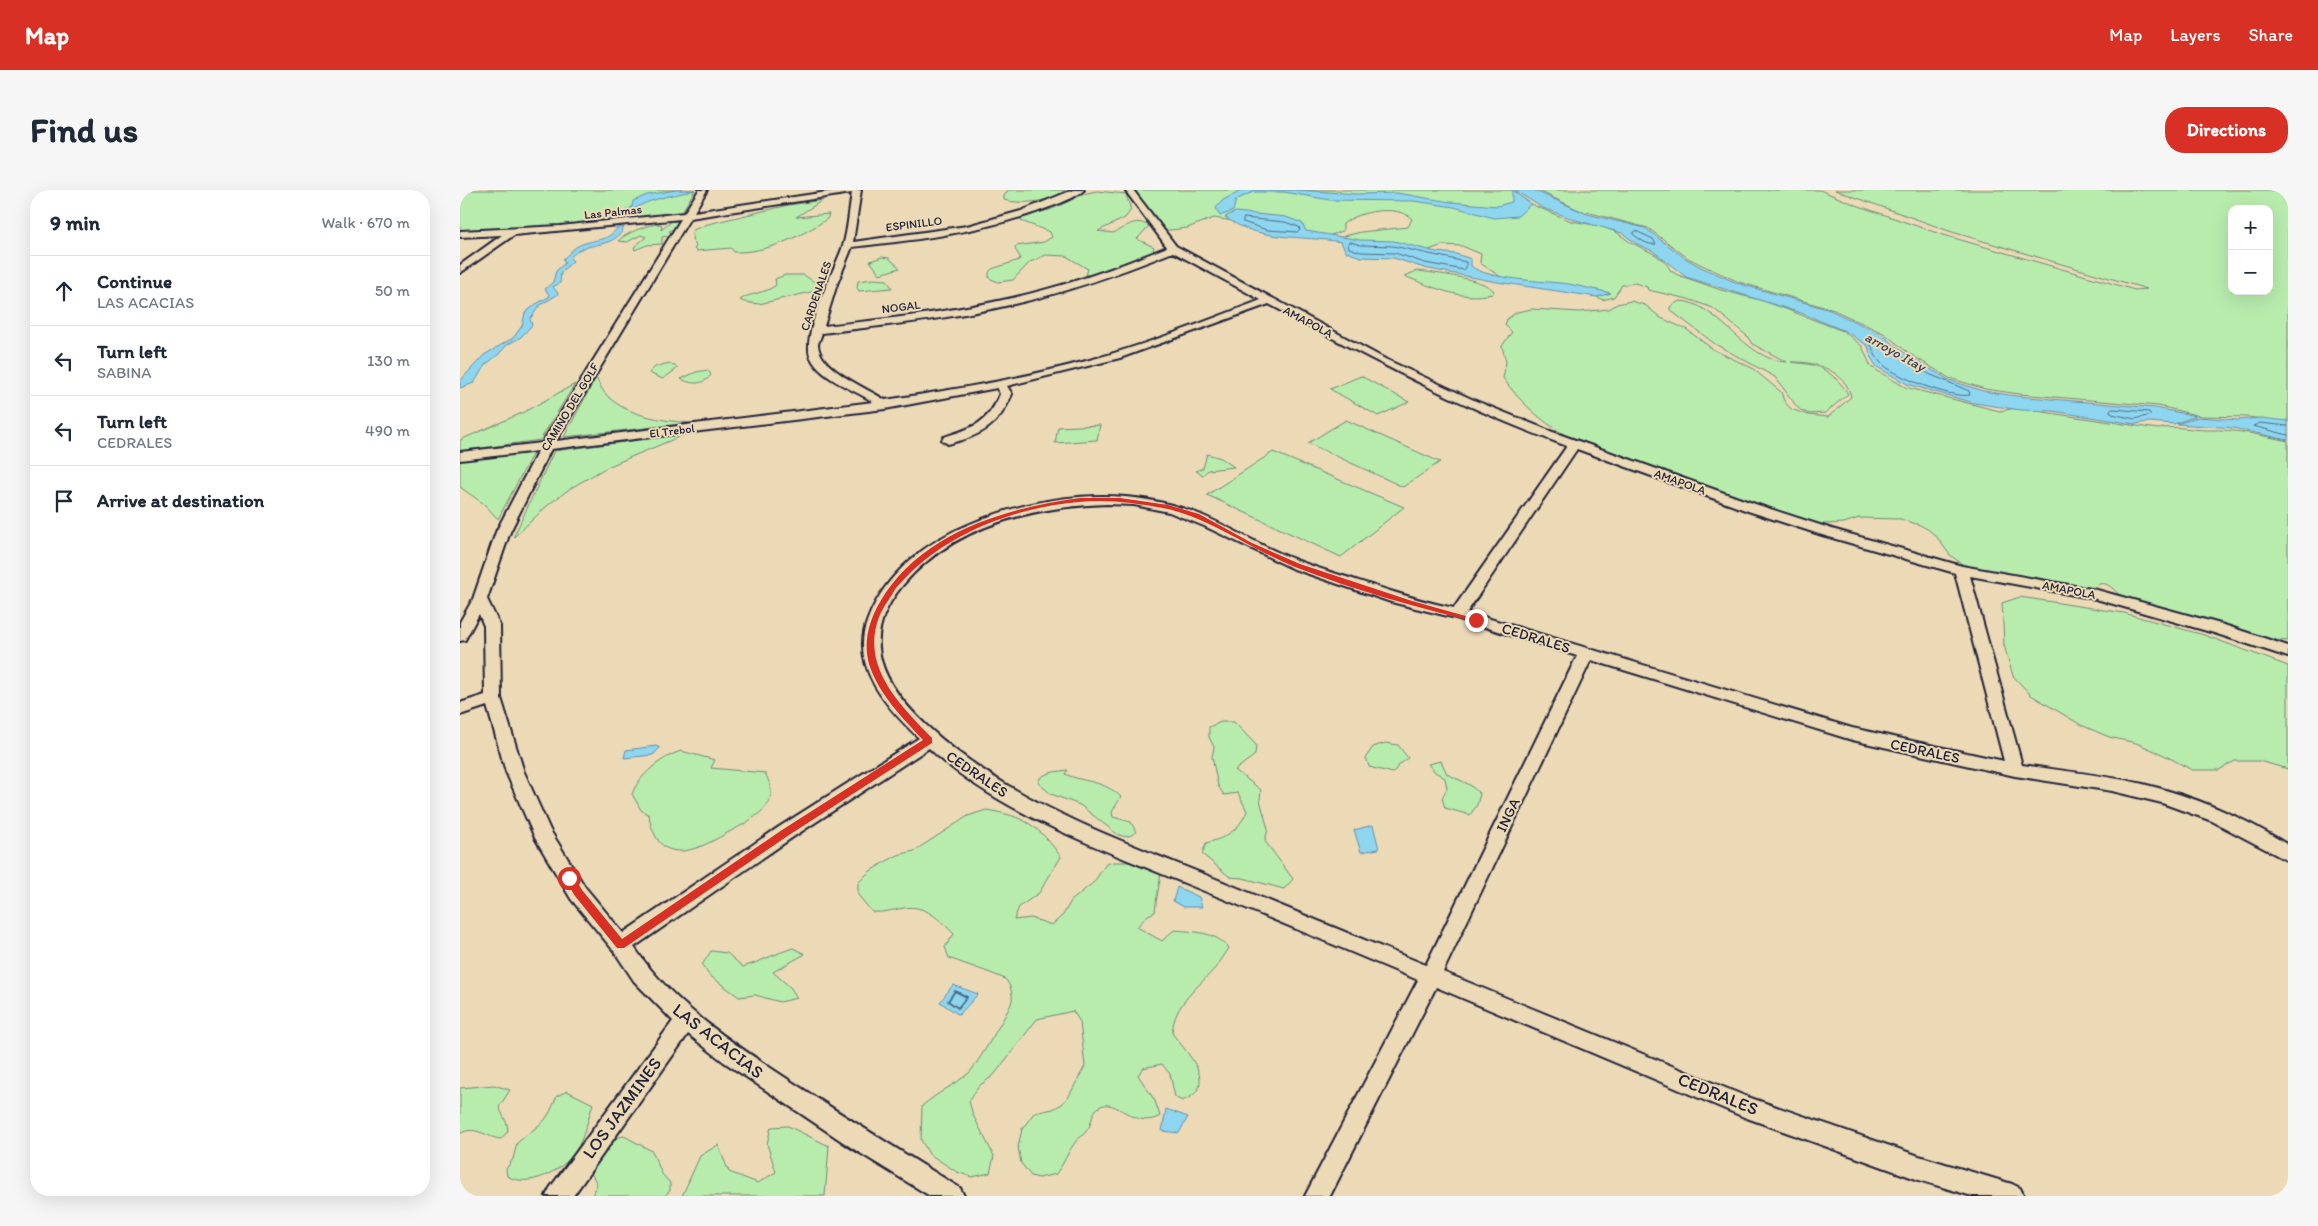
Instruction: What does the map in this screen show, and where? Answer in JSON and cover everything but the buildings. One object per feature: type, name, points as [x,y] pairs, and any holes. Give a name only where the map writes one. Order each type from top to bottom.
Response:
[{"type":"street","name":"CAMINO DEL GOLF","points":[[460,636],[480,599],[503,532],[546,447],[703,190]]},
{"type":"street","name":"Las Palmas","points":[[460,234],[512,232],[688,217],[857,190]]},
{"type":"street","name":"CARDENALES","points":[[857,190],[848,245],[813,344],[816,357],[824,367],[844,382],[863,390],[885,405]]},
{"type":"street","name":"ESPINILLO","points":[[848,245],[931,236],[983,225],[1033,211],[1080,190]]},
{"type":"street","name":"AMAPOLA","points":[[1129,190],[1149,219],[1173,248],[1380,361],[1472,404],[1574,444],[1753,508],[1961,570],[2098,595],[2219,629],[2288,652]]},
{"type":"street","points":[[460,270],[512,232]]},
{"type":"street","name":"NOGAL","points":[[817,330],[929,316],[988,306],[1076,284],[1173,248]]},
{"type":"street","name":"El Trebol","points":[[460,456],[885,405],[1000,383],[1113,356],[1198,328],[1268,301]]},
{"type":"street","points":[[948,440],[976,430],[990,422],[998,414],[1006,394],[1000,383]]},
{"type":"street","points":[[1458,614],[1574,444]]},
{"type":"street","name":"CEDRALES","points":[[2012,1196],[1919,1168],[1744,1106],[1090,836],[1030,808],[980,779],[929,740],[896,705],[881,684],[872,662],[870,636],[875,617],[893,585],[924,556],[950,539],[981,524],[1035,507],[1080,500],[1138,501],[1166,506],[1197,516],[1297,566],[1410,603],[1458,614],[1852,734],[2015,770],[2144,791],[2186,805],[2238,826],[2288,854]]},
{"type":"street","points":[[1961,570],[2015,770]]},
{"type":"street","name":"LAS ACACIAS","points":[[480,599],[492,626],[493,698],[515,772],[542,833],[578,893],[621,945],[641,975],[686,1020],[788,1094],[952,1196]]},
{"type":"street","name":"INGA","points":[[1431,976],[1586,654]]},
{"type":"street","points":[[460,709],[493,698]]},
{"type":"street","points":[[621,945],[786,832],[929,740]]},
{"type":"street","points":[[1317,1196],[1431,976]]},
{"type":"street","name":"LOS JAZMINES","points":[[558,1196],[686,1020]]},
{"type":"green space","points":[[460,190],[695,190],[680,215],[508,232],[460,231]]},
{"type":"green space","points":[[1008,190],[1065,190],[1044,200],[1019,202],[1004,200]]},
{"type":"green space","points":[[1134,190],[1510,190],[1535,206],[1571,221],[1601,226],[1616,232],[1630,242],[1656,255],[1666,263],[1671,271],[1678,275],[1721,290],[1767,302],[1843,331],[1862,346],[1871,367],[1905,387],[2000,411],[2016,408],[2158,429],[2229,430],[2288,441],[2288,641],[2262,639],[2125,600],[2112,588],[2104,584],[2099,584],[2087,594],[1973,572],[1950,555],[1936,536],[1929,530],[1900,519],[1859,518],[1844,523],[1824,524],[1793,521],[1565,435],[1531,410],[1503,378],[1506,362],[1502,346],[1512,332],[1505,325],[1507,319],[1517,312],[1532,309],[1579,312],[1609,309],[1617,304],[1631,301],[1645,305],[1661,318],[1686,329],[1714,350],[1752,368],[1781,392],[1784,401],[1791,409],[1808,415],[1828,417],[1851,397],[1843,380],[1828,369],[1810,363],[1791,362],[1813,365],[1825,371],[1841,384],[1848,394],[1825,413],[1810,414],[1802,411],[1775,377],[1715,344],[1670,310],[1670,307],[1679,301],[1693,304],[1706,310],[1758,352],[1772,359],[1787,362],[1752,344],[1747,336],[1713,308],[1688,299],[1648,290],[1647,287],[1635,283],[1622,285],[1614,297],[1602,300],[1591,293],[1504,279],[1480,263],[1481,254],[1462,246],[1442,245],[1427,251],[1344,239],[1344,236],[1361,232],[1408,227],[1412,219],[1406,214],[1397,212],[1378,211],[1358,216],[1343,224],[1343,231],[1328,236],[1214,218],[1187,228],[1162,231]]},
{"type":"green space","points":[[1537,190],[1820,190],[1856,205],[1940,234],[2135,290],[2147,289],[1952,232],[1835,190],[2288,190],[2288,423],[2248,417],[2200,416],[2159,406],[2019,394],[1985,389],[1949,378],[1910,354],[1885,334],[1834,310],[1739,282],[1704,266],[1688,258],[1648,228],[1579,210]]},
{"type":"green space","points":[[1097,191],[1126,194],[1131,210],[1125,218],[1098,231],[1113,233],[1131,224],[1144,223],[1149,226],[1137,239],[1154,247],[1153,253],[1092,275],[1086,275],[1088,269],[1066,256],[1046,255],[1030,262],[1013,280],[998,282],[989,278],[989,272],[992,269],[1019,260],[1020,257],[1015,249],[1016,246],[1044,242],[1052,237],[1050,232],[1021,221],[1021,219]]},
{"type":"green space","points":[[823,200],[796,217],[829,214],[827,219],[806,232],[782,243],[746,252],[734,252],[731,248],[696,251],[694,249],[696,246],[692,239],[693,230],[708,224],[789,205]]},
{"type":"green space","points":[[672,221],[681,221],[681,226],[669,231],[673,235],[662,237],[662,244],[647,245],[635,250],[634,247],[646,237],[641,235],[627,242],[618,241],[626,235],[646,226],[662,225],[661,230]]},
{"type":"green space","points":[[882,257],[889,258],[900,268],[880,274],[870,261]]},
{"type":"green space","points":[[1417,271],[1469,279],[1488,286],[1494,291],[1492,294],[1469,296],[1447,292],[1404,276]]},
{"type":"green space","points":[[785,275],[804,275],[819,285],[811,292],[759,304],[740,300],[772,288],[776,285],[775,279]]},
{"type":"green space","points":[[887,280],[892,288],[859,291],[857,288],[858,281]]},
{"type":"green space","points":[[669,363],[678,368],[663,379],[649,373],[655,367]]},
{"type":"green space","points":[[708,370],[711,375],[708,379],[701,382],[693,383],[681,379],[696,372]]},
{"type":"green space","points":[[1361,376],[1409,402],[1378,416],[1330,389]]},
{"type":"green space","points":[[595,379],[597,379],[603,391],[623,408],[650,417],[690,423],[564,437]]},
{"type":"green space","points":[[575,384],[540,440],[460,451],[460,440],[522,413]]},
{"type":"green space","points":[[1346,420],[1440,462],[1403,487],[1308,443]]},
{"type":"green space","points":[[1100,425],[1097,440],[1055,443],[1058,427]]},
{"type":"green space","points":[[686,434],[607,467],[571,488],[548,505],[513,538],[554,451]]},
{"type":"green space","points":[[1273,452],[1404,507],[1341,557],[1207,495]]},
{"type":"green space","points":[[533,453],[498,519],[484,504],[460,487],[460,460]]},
{"type":"green space","points":[[1207,454],[1221,458],[1234,467],[1208,470],[1203,475],[1196,471],[1203,468]]},
{"type":"green space","points":[[2020,597],[2124,613],[2204,635],[2288,666],[2288,769],[2259,761],[2235,761],[2219,770],[2192,770],[2136,743],[2109,737],[2081,725],[2031,695],[2013,676],[2004,645],[2002,603]]},
{"type":"green space","points":[[1221,722],[1234,722],[1256,745],[1255,755],[1235,770],[1261,790],[1260,800],[1268,829],[1265,841],[1293,879],[1284,889],[1243,878],[1230,877],[1202,854],[1206,843],[1226,836],[1236,828],[1247,811],[1238,793],[1224,795],[1218,786],[1212,757],[1214,747],[1209,737],[1209,727]]},
{"type":"green space","points":[[1385,743],[1398,745],[1408,758],[1393,773],[1369,767],[1366,757],[1373,747]]},
{"type":"green space","points":[[681,751],[715,760],[711,768],[765,773],[771,789],[768,804],[746,823],[691,850],[671,850],[663,846],[653,831],[649,815],[641,810],[632,794],[640,780],[652,768],[659,762]]},
{"type":"green space","points":[[1441,761],[1447,774],[1470,785],[1480,794],[1477,805],[1470,815],[1445,808],[1442,798],[1447,788],[1445,778],[1435,772],[1428,764]]},
{"type":"green space","points":[[1068,770],[1065,774],[1101,785],[1121,797],[1112,812],[1113,817],[1131,822],[1136,832],[1127,836],[1117,834],[1080,805],[1051,794],[1038,783],[1040,778],[1047,774]]},
{"type":"green space","points":[[986,810],[1000,812],[1030,824],[1045,837],[1061,857],[1039,893],[1019,907],[1014,920],[1031,918],[1052,925],[1063,915],[1071,901],[1094,882],[1106,864],[1129,862],[1161,871],[1155,912],[1148,915],[1137,927],[1162,941],[1174,930],[1204,933],[1217,938],[1229,948],[1216,967],[1182,1004],[1174,1022],[1172,1033],[1192,1059],[1200,1078],[1199,1087],[1193,1095],[1182,1101],[1175,1097],[1170,1074],[1162,1064],[1143,1068],[1138,1075],[1155,1101],[1160,1116],[1142,1119],[1112,1106],[1105,1105],[1099,1107],[1096,1109],[1089,1127],[1073,1145],[1056,1174],[1039,1178],[1031,1176],[1021,1163],[1018,1147],[1022,1129],[1034,1113],[1053,1109],[1062,1104],[1069,1096],[1085,1066],[1080,1022],[1073,1011],[1037,1019],[994,1075],[979,1086],[969,1101],[973,1115],[994,1156],[990,1173],[972,1177],[957,1172],[929,1154],[921,1140],[922,1106],[972,1069],[1010,1006],[1012,993],[1010,987],[1003,978],[949,958],[945,947],[954,934],[932,914],[912,907],[872,912],[858,895],[858,883],[869,872],[898,855],[914,851],[968,816]]},
{"type":"green space","points":[[793,948],[805,954],[773,972],[791,988],[797,998],[780,1002],[755,995],[739,997],[709,975],[702,965],[711,951],[727,953],[743,967]]},
{"type":"green space","points":[[494,1085],[510,1090],[499,1107],[507,1124],[508,1131],[501,1139],[470,1130],[460,1134],[460,1088]]},
{"type":"green space","points":[[567,1091],[593,1104],[583,1135],[575,1152],[562,1166],[544,1176],[525,1180],[507,1176],[506,1169],[513,1159],[517,1143],[544,1121],[557,1096]]},
{"type":"green space","points":[[788,1126],[829,1146],[825,1196],[682,1196],[700,1156],[718,1145],[729,1172],[758,1183],[776,1172],[767,1144],[771,1127]]},
{"type":"green space","points":[[624,1136],[652,1151],[662,1174],[670,1183],[670,1191],[664,1196],[592,1196],[597,1184],[590,1171],[596,1159],[607,1144]]},
{"type":"water","points":[[676,190],[695,190],[646,203],[629,213],[622,221],[616,222],[619,215],[632,207],[633,201],[647,195]]},
{"type":"water","points":[[1243,190],[1298,190],[1356,194],[1397,193],[1450,202],[1497,206],[1512,202],[1512,190],[1531,204],[1518,216],[1494,218],[1454,207],[1414,201],[1330,200],[1284,192],[1253,192],[1236,200],[1233,211],[1220,216],[1216,208],[1223,200]]},
{"type":"water","name":"arroyo Itay","points":[[1514,190],[1533,190],[1587,214],[1645,228],[1685,258],[1701,267],[1737,283],[1830,310],[1881,334],[1907,355],[1949,380],[1983,391],[2016,396],[2156,408],[2196,416],[2174,424],[2149,422],[2135,424],[2052,411],[2021,410],[1974,403],[1907,384],[1877,367],[1871,358],[1868,346],[1845,331],[1801,313],[1686,277],[1653,251],[1637,244],[1622,233],[1543,208]]},
{"type":"water","points":[[1235,212],[1286,217],[1302,223],[1306,231],[1360,240],[1394,241],[1436,252],[1456,254],[1471,259],[1471,266],[1479,271],[1503,277],[1569,284],[1611,293],[1597,297],[1497,282],[1424,268],[1394,258],[1361,257],[1346,252],[1341,242],[1266,234],[1238,225],[1225,217]]},
{"type":"water","points":[[624,227],[621,233],[611,241],[579,250],[572,256],[570,258],[573,261],[561,272],[560,283],[553,287],[558,293],[557,295],[540,305],[530,319],[532,325],[521,337],[507,345],[485,365],[474,383],[460,388],[460,381],[484,355],[513,338],[522,326],[525,313],[550,296],[545,289],[553,282],[556,271],[565,263],[563,259],[576,247],[605,238],[614,233],[617,228]]},
{"type":"water","points":[[2198,417],[2238,420],[2260,418],[2288,421],[2288,440],[2233,428],[2177,424]]},
{"type":"water","points":[[656,746],[660,748],[653,755],[624,758],[626,750]]},
{"type":"water","points":[[1373,825],[1379,849],[1361,852],[1354,830]]},
{"type":"water","points":[[1177,887],[1199,897],[1202,907],[1184,907],[1173,901]]},
{"type":"water","points":[[953,985],[978,994],[959,1015],[940,1002]]},
{"type":"water","points":[[1166,1109],[1188,1117],[1179,1133],[1162,1131]]},
{"type":"route","points":[[569,878],[578,893],[621,945],[786,832],[929,740],[896,705],[881,684],[872,662],[870,636],[875,617],[893,585],[924,556],[950,539],[981,524],[1028,509],[1049,504],[1100,499],[1138,501],[1166,506],[1197,516],[1297,566],[1410,603],[1476,620]]}]
